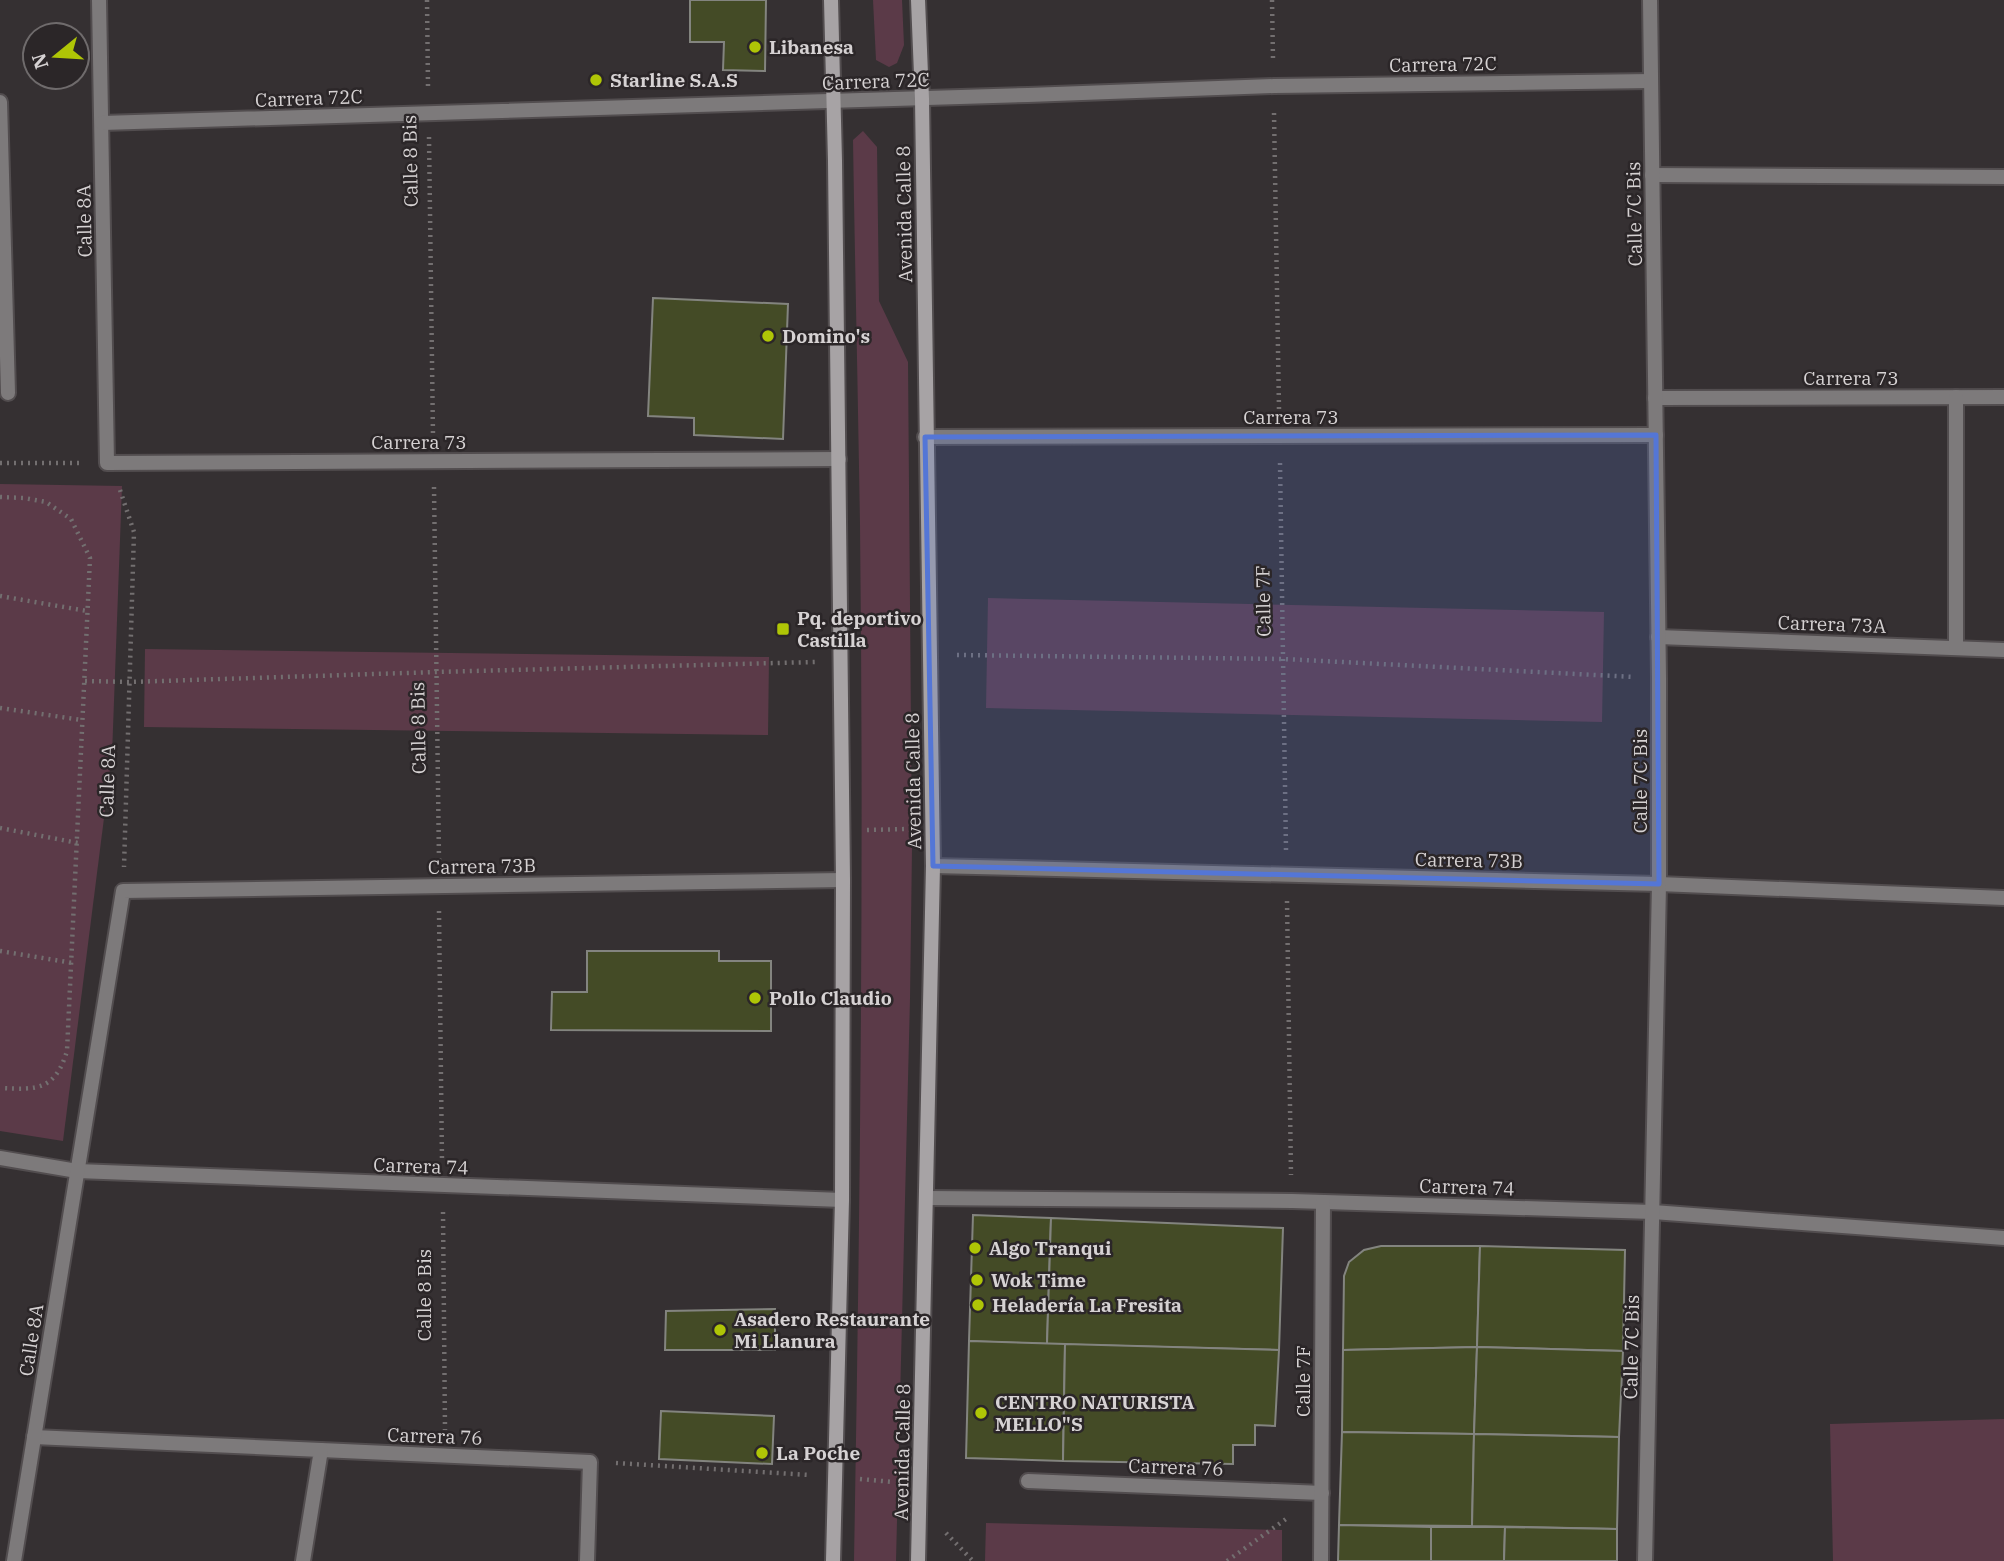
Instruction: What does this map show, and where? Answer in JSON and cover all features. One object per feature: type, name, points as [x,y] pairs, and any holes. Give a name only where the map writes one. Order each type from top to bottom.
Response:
[{"type":"street","name":"Calle 8A","points":[[99,0],[107,463]]},
{"type":"street","points":[[831,0],[843,880],[842,1200],[833,1561]]},
{"type":"street","name":"Avenida Calle 8","points":[[918,0],[922,99],[933,828],[918,1561]]},
{"type":"street","name":"Calle 7C Bis","points":[[1645,1561],[1659,884],[1650,0]]},
{"type":"street","name":"Carrera 72C","points":[[102,124],[1274,86],[1651,81]]},
{"type":"street","points":[[0,102],[8,394]]},
{"type":"street","points":[[1652,175],[2004,177]]},
{"type":"street","points":[[1956,397],[1956,648]]},
{"type":"street","name":"Carrera 73","points":[[1656,398],[2004,397]]},
{"type":"street","name":"Carrera 73","points":[[926,437],[1656,435]]},
{"type":"street","name":"Carrera 73","points":[[107,463],[839,459]]},
{"type":"street","name":"Carrera 73A","points":[[1658,637],[2004,650]]},
{"type":"street","name":"Carrera 73B","points":[[933,866],[1659,884],[2004,898]]},
{"type":"street","name":"Carrera 73B","points":[[123,891],[843,880]]},
{"type":"street","name":"Calle 8A","points":[[14,1561],[123,891]]},
{"type":"street","name":"Carrera 74","points":[[0,1158],[77,1171],[842,1200]]},
{"type":"street","name":"Carrera 74","points":[[927,1198],[1292,1201],[1653,1212],[2004,1238]]},
{"type":"street","name":"Calle 7F","points":[[1321,1561],[1323,1202]]},
{"type":"street","name":"Carrera 76","points":[[34,1437],[590,1462]]},
{"type":"street","points":[[303,1561],[321,1450]]},
{"type":"street","points":[[587,1561],[590,1462]]},
{"type":"street","name":"Carrera 76","points":[[1028,1481],[1322,1493]]},
{"type":"path","name":"Calle 8 Bis","points":[[427,0],[445,1456]]},
{"type":"path","name":"Calle 7F","points":[[1272,0],[1292,1201]]},
{"type":"path","points":[[0,463],[107,463]]},
{"type":"path","name":"Calle 8A","points":[[107,463],[125,499],[134,532],[123,891]]},
{"type":"path","points":[[0,497],[46,502],[71,519],[90,558],[68,1051],[61,1070],[50,1082],[25,1089],[0,1087]]},
{"type":"path","points":[[0,596],[87,611]]},
{"type":"path","points":[[957,655],[1283,659],[1659,678]]},
{"type":"path","points":[[85,681],[130,682],[817,662]]},
{"type":"path","points":[[0,708],[83,720]]},
{"type":"path","points":[[0,828],[78,843]]},
{"type":"path","points":[[842,830],[933,828]]},
{"type":"path","points":[[0,951],[73,963]]},
{"type":"path","points":[[590,1462],[834,1477]]},
{"type":"path","points":[[1227,1561],[1322,1493]]},
{"type":"path","points":[[946,1532],[973,1561]]},
{"type":"highlighted area","points":[[1656,435],[1659,884],[933,866],[925,437]]},
{"type":"shaded area","points":[[873,0],[902,0],[904,45],[897,63],[889,67],[876,60]]},
{"type":"shaded area","points":[[863,131],[877,147],[879,301],[908,362],[912,848],[896,1561],[854,1561],[862,784],[853,140]]},
{"type":"shaded area","points":[[0,484],[122,486],[112,755],[63,1141],[0,1131]]},
{"type":"shaded area","points":[[988,598],[1604,612],[1602,722],[986,708]]},
{"type":"shaded area","points":[[145,649],[769,657],[768,735],[144,727]]},
{"type":"shaded area","points":[[2004,1419],[2004,1561],[1833,1561],[1830,1424]]},
{"type":"shaded area","points":[[986,1523],[1282,1530],[1282,1561],[985,1561]]},
{"type":"building","points":[[690,0],[766,0],[765,71],[723,70],[724,42],[690,42]]},
{"type":"building","points":[[653,298],[788,304],[783,439],[694,435],[694,418],[648,416]]},
{"type":"building","points":[[587,951],[719,951],[719,961],[771,961],[771,1031],[551,1030],[552,992],[587,992]]},
{"type":"building","points":[[973,1215],[1051,1218],[1047,1344],[969,1341]]},
{"type":"building","points":[[1051,1218],[1283,1228],[1279,1350],[1047,1344]]},
{"type":"building","points":[[1381,1246],[1480,1246],[1477,1347],[1343,1350],[1344,1276],[1349,1262],[1364,1250]]},
{"type":"building","points":[[1480,1246],[1625,1250],[1623,1351],[1477,1347]]},
{"type":"building","name":"Asadero Restaurante Mi Llanura","points":[[775,1309],[775,1350],[665,1350],[666,1311]]},
{"type":"building","points":[[969,1341],[1065,1344],[1063,1461],[966,1458]]},
{"type":"building","points":[[1065,1344],[1279,1350],[1275,1426],[1255,1425],[1255,1445],[1233,1445],[1233,1464],[1063,1461]]},
{"type":"building","points":[[1477,1347],[1474,1434],[1342,1432],[1343,1350]]},
{"type":"building","points":[[1477,1347],[1623,1351],[1619,1437],[1474,1434]]},
{"type":"building","points":[[661,1411],[774,1416],[772,1464],[659,1459]]},
{"type":"building","points":[[1342,1432],[1474,1434],[1472,1526],[1339,1525]]},
{"type":"building","points":[[1474,1434],[1619,1437],[1617,1529],[1472,1526]]},
{"type":"building","points":[[1339,1525],[1431,1527],[1431,1561],[1338,1561]]},
{"type":"building","points":[[1431,1527],[1505,1527],[1504,1561],[1431,1561]]},
{"type":"building","points":[[1505,1527],[1617,1529],[1617,1561],[1504,1561]]},
{"type":"place","name":"Libanesa","points":[[755,47]]},
{"type":"place","name":"Starline S.A.S","points":[[596,80]]},
{"type":"place","name":"Domino's","points":[[768,336]]},
{"type":"place","name":"Pq. deportivo Castilla","points":[[783,629]]},
{"type":"place","name":"Pollo Claudio","points":[[755,998]]},
{"type":"place","name":"Algo Tranqui","points":[[975,1248]]},
{"type":"place","name":"Wok Time","points":[[977,1280]]},
{"type":"place","name":"Heladería La Fresita","points":[[978,1305]]},
{"type":"place","name":"Asadero Restaurante Mi Llanura","points":[[720,1330]]},
{"type":"place","name":"CENTRO NATURISTA MELLO\"S","points":[[981,1413]]},
{"type":"place","name":"La Poche","points":[[762,1453]]}]
